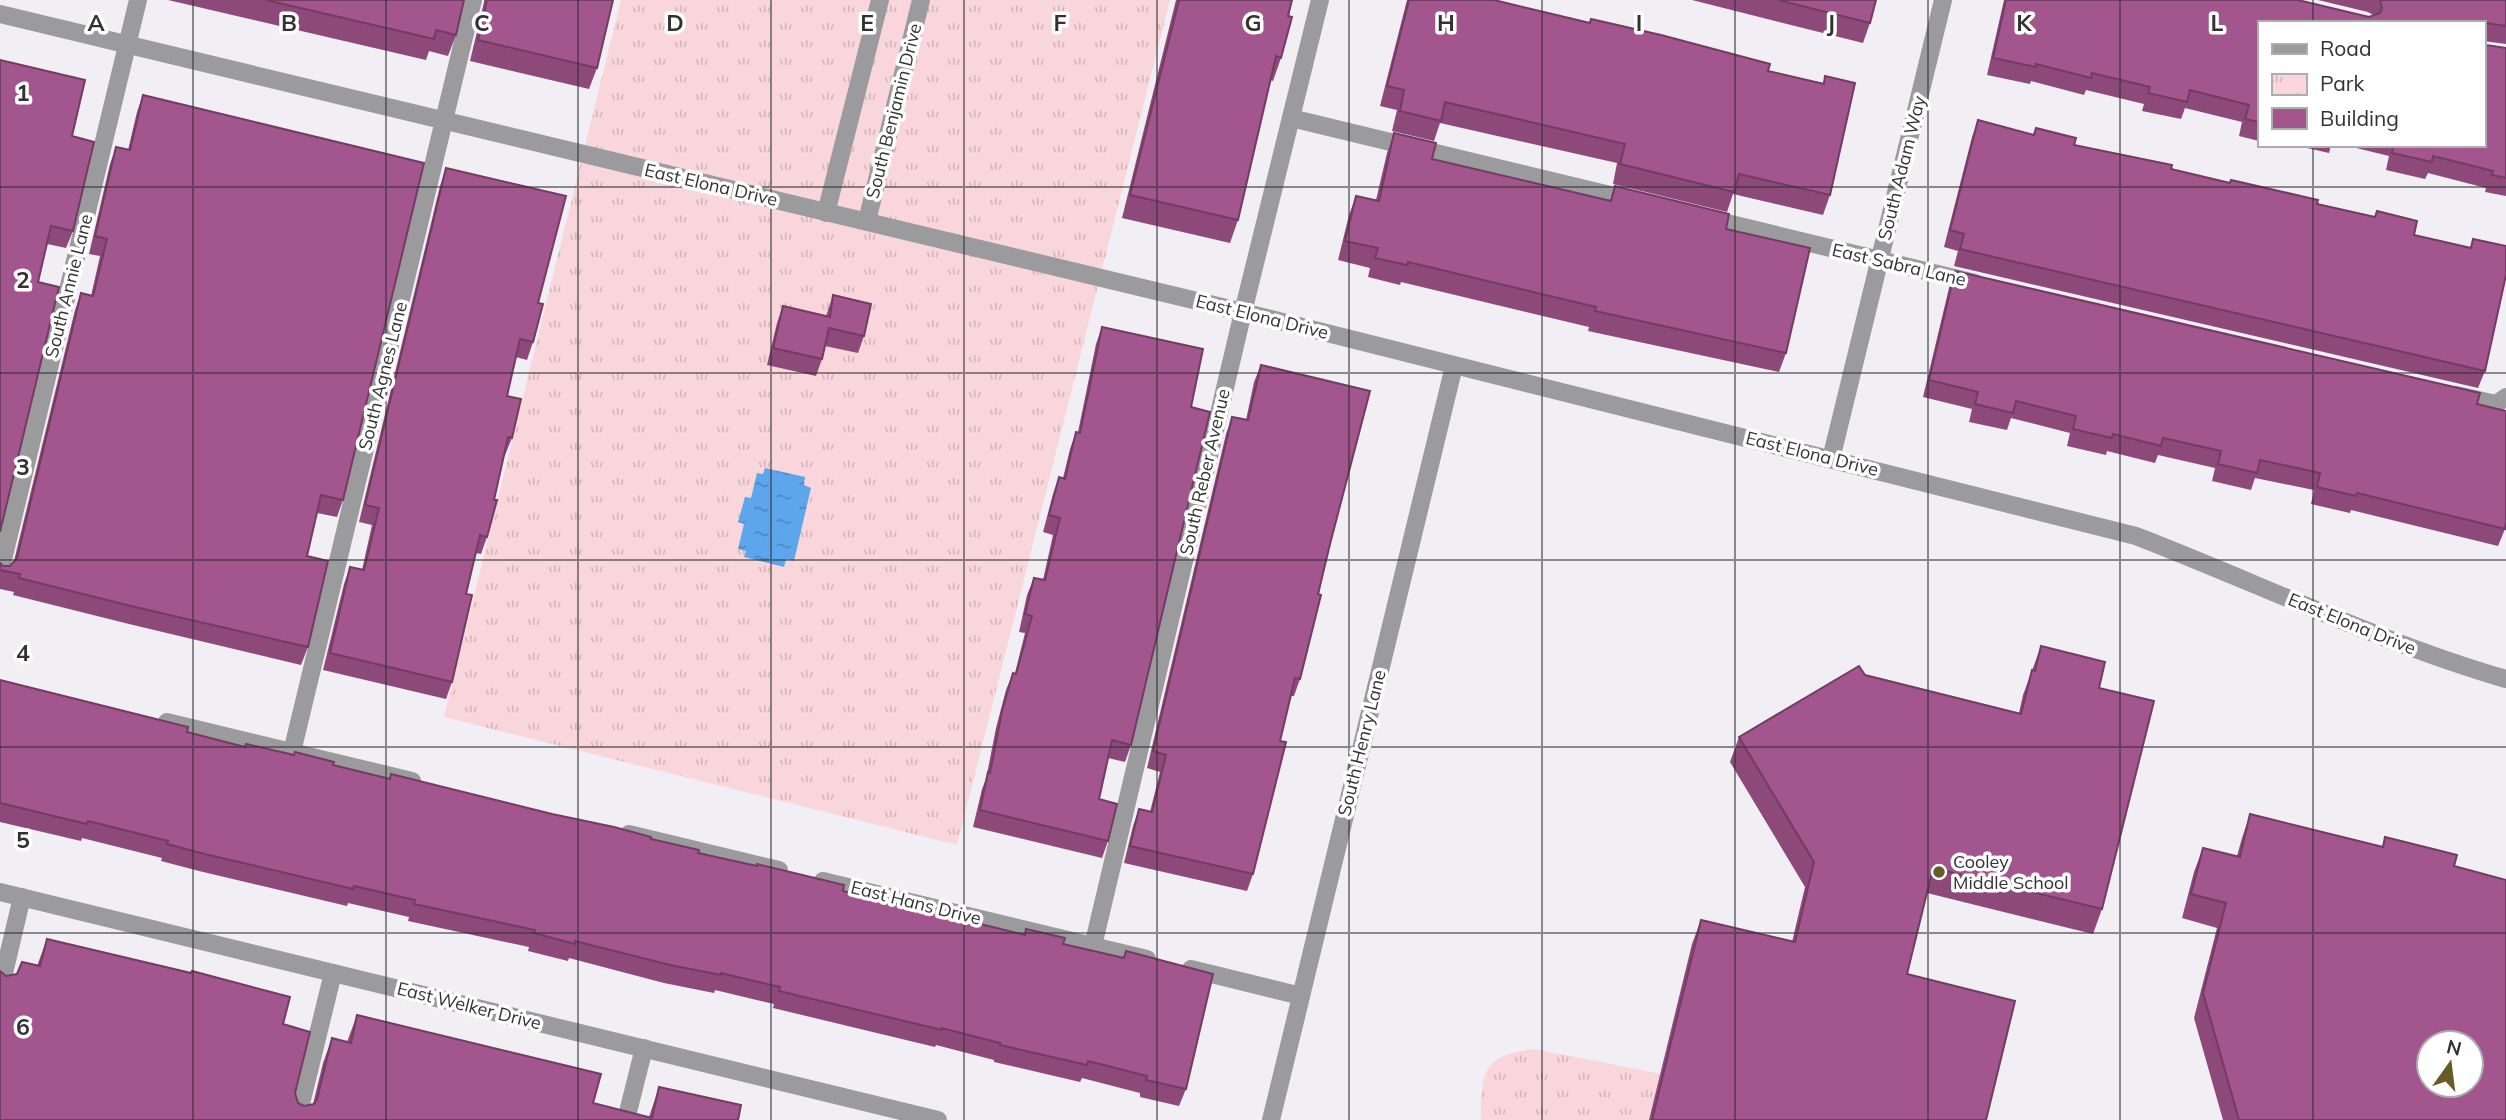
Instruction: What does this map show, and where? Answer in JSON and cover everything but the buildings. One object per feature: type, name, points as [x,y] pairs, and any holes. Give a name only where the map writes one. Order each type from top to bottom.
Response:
[{"type":"street","name":"South Annie Lane","points":[[0,572],[138,0]]},
{"type":"street","name":"South Agnes Lane","points":[[292,752],[473,0]]},
{"type":"street","points":[[827,213],[880,0]]},
{"type":"street","name":"South Benjamin Drive","points":[[867,221],[921,0]]},
{"type":"street","name":"South Reber Avenue","points":[[1093,946],[1320,0]]},
{"type":"street","name":"South Adam Way","points":[[1831,458],[1943,0]]},
{"type":"street","name":"East Elona Drive","points":[[0,14],[1243,312],[2136,536],[2220,569],[2350,626],[2446,662],[2506,679]]},
{"type":"street","points":[[1291,118],[1652,205]]},
{"type":"street","name":"East Sabra Lane","points":[[1692,215],[1986,285]]},
{"type":"street","name":"South Henry Lane","points":[[1271,1120],[1454,366]]},
{"type":"street","points":[[2442,391],[2496,404],[2506,397]]},
{"type":"street","points":[[146,717],[428,785]]},
{"type":"street","name":"East Hans Drive","points":[[618,831],[1301,996]]},
{"type":"street","name":"East Welker Drive","points":[[0,892],[938,1120]]},
{"type":"street","points":[[0,990],[22,897]]},
{"type":"street","points":[[298,1120],[333,973]]},
{"type":"street","points":[[626,1120],[643,1048]]},
{"type":"green space","points":[[621,0],[1170,0],[957,845],[444,717]]},
{"type":"green space","points":[[1535,1049],[1661,1074],[1649,1120],[1481,1120],[1484,1078],[1494,1061],[1517,1052]]},
{"type":"water","points":[[765,468],[805,477],[804,485],[811,488],[794,561],[786,559],[784,567],[744,557],[746,551],[738,549],[744,524],[738,522],[745,497],[751,498],[757,473],[763,474]]},
{"type":"place","name":"Cooley Middle School","points":[[1939,872]]}]
